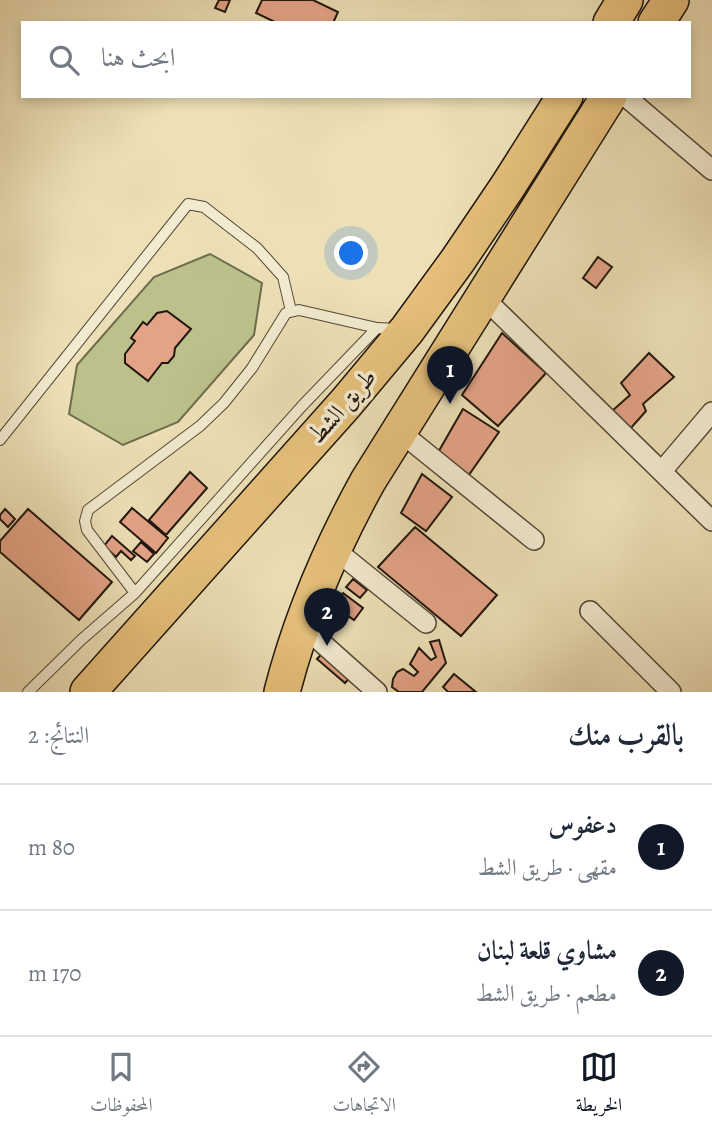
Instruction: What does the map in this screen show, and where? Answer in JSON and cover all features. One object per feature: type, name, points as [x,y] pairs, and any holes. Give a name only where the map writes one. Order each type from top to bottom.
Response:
[{"type":"highway","points":[[616,21],[655,7]]},
{"type":"highway","name":"طريق الشط","points":[[88,692],[346,403],[392,329],[458,260],[564,98]]},
{"type":"highway","points":[[282,692],[318,580],[368,481],[608,98]]},
{"type":"street","points":[[627,98],[712,170]]},
{"type":"street","points":[[484,298],[662,471],[709,510]]},
{"type":"street","points":[[662,471],[712,412]]},
{"type":"street","points":[[400,431],[534,540]]},
{"type":"street","points":[[333,548],[426,623]]},
{"type":"street","points":[[590,611],[671,692]]},
{"type":"street","points":[[303,626],[377,692]]},
{"type":"lane","points":[[0,440],[188,205],[204,207],[257,248],[283,277],[291,312]]},
{"type":"lane","points":[[135,593],[87,530],[85,521],[88,510],[200,426],[224,403],[252,368],[286,313],[299,310],[392,329]]},
{"type":"lane","points":[[28,692],[81,640],[135,593],[302,406],[392,329]]},
{"type":"green space","points":[[210,254],[262,283],[254,335],[178,422],[123,445],[69,414],[77,365],[154,277]]},
{"type":"building","points":[[219,0],[230,0],[225,12],[215,8]]},
{"type":"building","points":[[262,0],[313,0],[338,12],[334,21],[273,21],[256,13]]},
{"type":"building","points":[[598,257],[612,267],[596,288],[583,278]]},
{"type":"building","points":[[167,311],[191,329],[175,348],[174,356],[168,363],[162,363],[148,381],[125,363],[125,354],[135,341],[131,338],[143,322],[147,325],[157,313]]},
{"type":"building","points":[[502,333],[546,373],[498,426],[462,395]]},
{"type":"building","points":[[649,353],[674,377],[643,404],[646,411],[630,429],[612,411],[630,395],[621,383]]},
{"type":"building","points":[[463,409],[499,432],[466,479],[436,456]]},
{"type":"building","points":[[190,472],[207,488],[166,535],[149,520]]},
{"type":"building","points":[[422,474],[452,497],[426,531],[401,513]]},
{"type":"building","points":[[132,508],[168,538],[156,553],[120,522]]},
{"type":"building","points":[[5,509],[15,519],[8,527],[0,519]]},
{"type":"building","points":[[28,509],[112,582],[79,620],[0,552],[0,541]]},
{"type":"building","points":[[415,527],[497,595],[461,636],[378,567]]},
{"type":"building","points":[[112,536],[135,556],[131,560],[121,551],[116,557],[104,546]]},
{"type":"building","points":[[141,542],[154,554],[147,562],[133,551]]},
{"type":"building","points":[[353,579],[367,590],[360,598],[346,587]]},
{"type":"building","points":[[343,593],[363,608],[354,620],[333,605]]},
{"type":"building","points":[[439,640],[446,663],[422,692],[399,692],[392,687],[397,672],[403,669],[414,676],[418,672],[410,664],[419,648],[431,660],[436,657],[430,642]]},
{"type":"building","points":[[326,649],[354,673],[345,683],[317,659]]},
{"type":"building","points":[[454,674],[476,692],[448,692],[443,687]]},
{"type":"place","name":"دعفوس","points":[[450,404]]},
{"type":"place","name":"مشاوي قلعة لبنان","points":[[327,646]]}]
